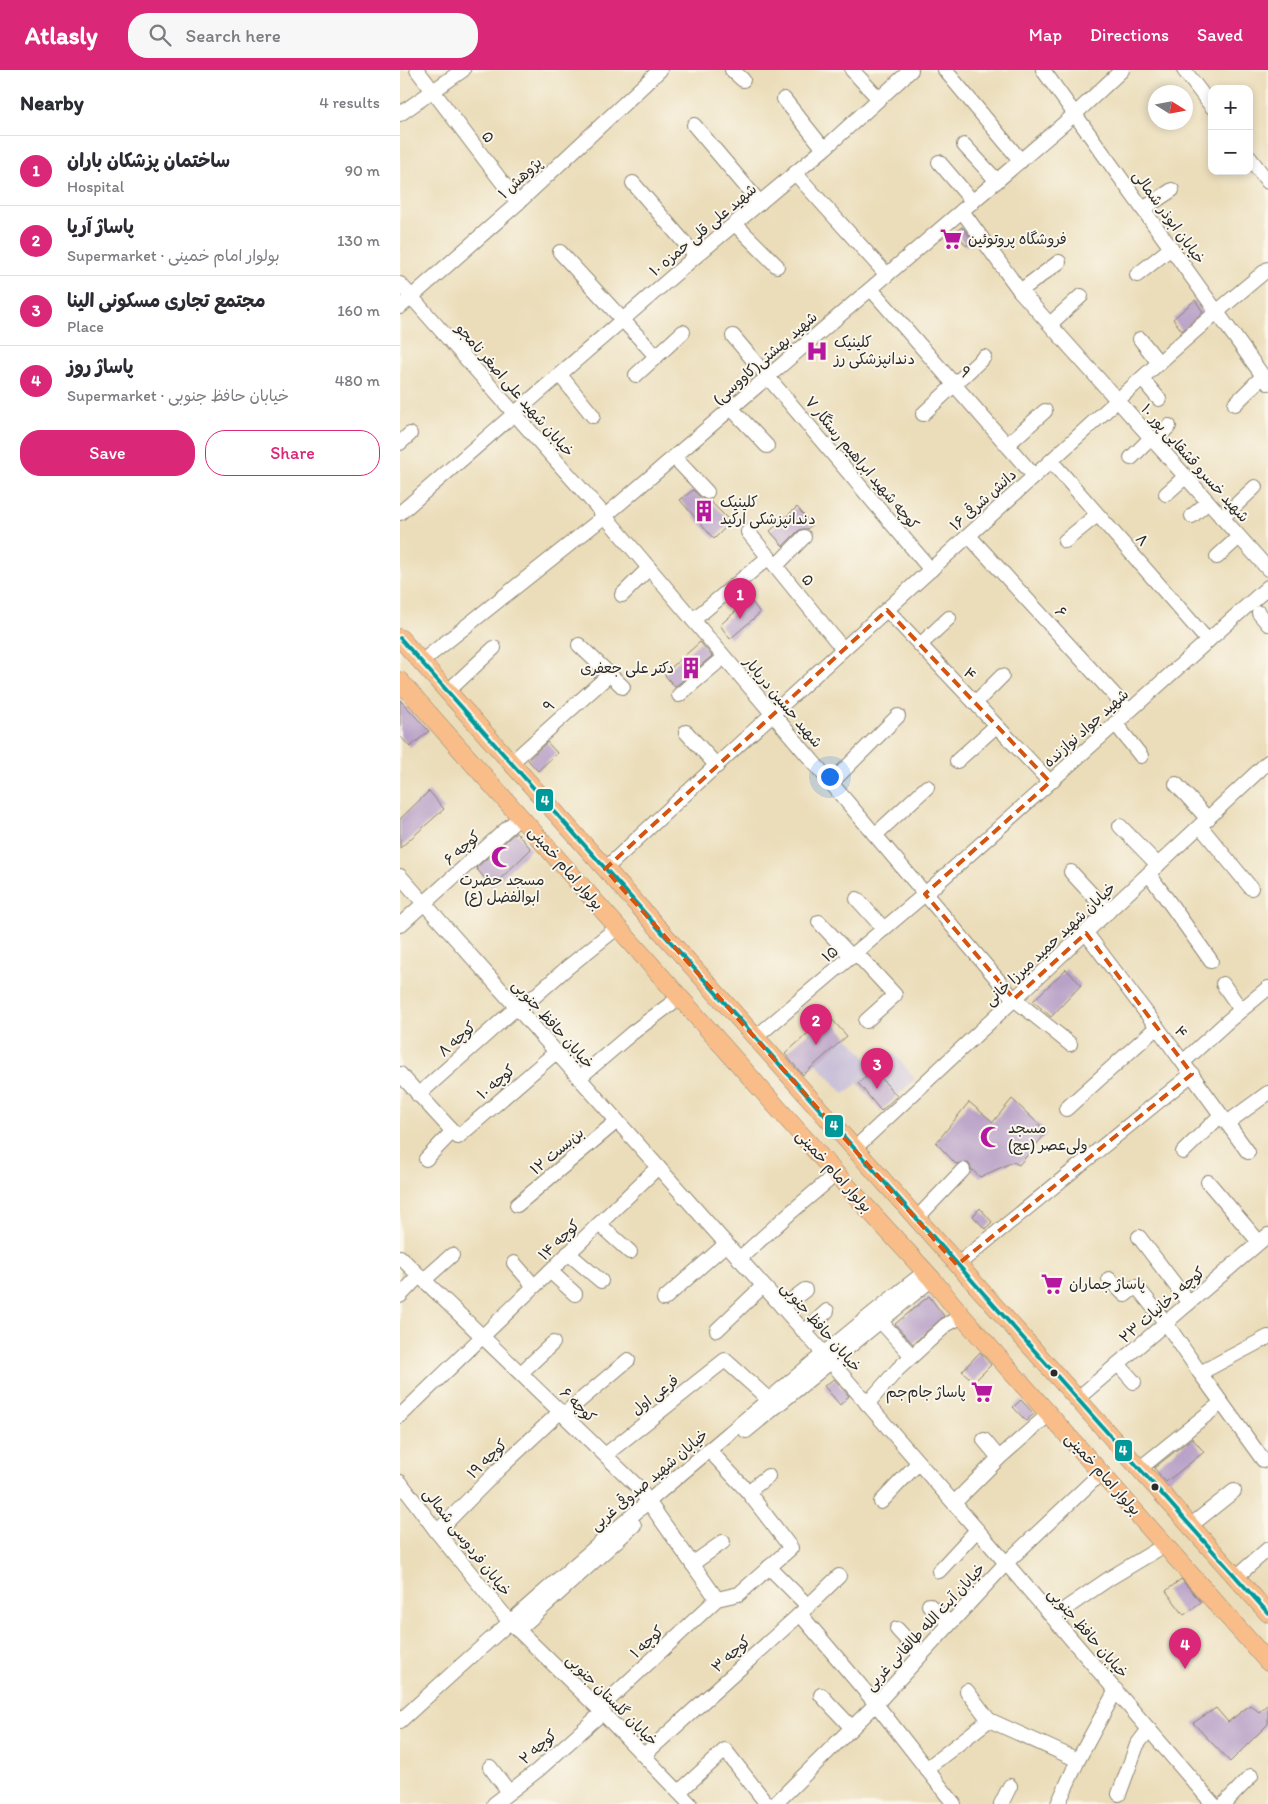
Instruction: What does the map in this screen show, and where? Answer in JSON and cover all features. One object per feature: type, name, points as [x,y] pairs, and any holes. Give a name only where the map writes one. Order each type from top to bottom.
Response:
[{"type":"main road","name":"بولوار امام خمینی","points":[[400,638],[1268,1613]]},
{"type":"main road","name":"بولوار امام خمینی","points":[[400,681],[836,1174],[929,1276],[962,1316],[1268,1662]]},
{"type":"street","name":"۵","points":[[417,70],[518,203]]},
{"type":"street","points":[[400,114],[463,70]]},
{"type":"street","name":"پژوهش ۱","points":[[400,307],[518,203],[660,70]]},
{"type":"street","points":[[852,70],[879,99]]},
{"type":"street","name":"شهید علی قلی حمزه ۱۰","points":[[400,513],[696,256],[824,149],[911,70]]},
{"type":"street","points":[[945,70],[1021,161]]},
{"type":"street","name":"خیابان ابوذر شمالی","points":[[1043,70],[1266,379]]},
{"type":"street","name":"شهید بهشتی(کاووسی)","points":[[421,662],[605,516],[1021,161],[1122,70]]},
{"type":"street","points":[[1184,70],[1208,102]]},
{"type":"street","points":[[784,100],[824,149]]},
{"type":"street","points":[[694,125],[760,203]]},
{"type":"street","points":[[964,145],[997,181]]},
{"type":"street","points":[[939,162],[967,206]]},
{"type":"street","points":[[1253,162],[1268,182]]},
{"type":"street","points":[[795,173],[886,276]]},
{"type":"street","points":[[633,183],[696,256]]},
{"type":"street","points":[[1144,209],[1172,190]]},
{"type":"street","name":"شهید خسرو قشقایی پور ۱۰","points":[[967,206],[1020,291],[1268,569]]},
{"type":"street","points":[[735,224],[777,266]]},
{"type":"street","points":[[1137,275],[1171,248]]},
{"type":"street","points":[[560,252],[656,356]]},
{"type":"street","points":[[1020,291],[1059,262]]},
{"type":"street","name":"دانش شرقی ۱۶","points":[[605,869],[772,713],[1217,311],[1268,269]]},
{"type":"street","name":"خیابان شهید علی اصغر نامجو","points":[[400,284],[605,516]]},
{"type":"street","name":"۹","points":[[871,288],[1034,476]]},
{"type":"street","points":[[1050,324],[1081,296]]},
{"type":"street","points":[[636,375],[683,332]]},
{"type":"street","name":"کوچه شهید ابراهیم رستگار ۷","points":[[733,336],[931,570]]},
{"type":"street","points":[[1140,339],[1159,363]]},
{"type":"street","points":[[923,414],[984,357]]},
{"type":"street","points":[[560,375],[593,416]]},
{"type":"street","points":[[1142,379],[1159,399]]},
{"type":"street","points":[[1235,404],[1266,379]]},
{"type":"street","points":[[731,408],[767,446]]},
{"type":"street","points":[[1007,445],[1045,411]]},
{"type":"street","points":[[1131,458],[1169,426]]},
{"type":"street","points":[[674,457],[707,492]]},
{"type":"street","name":"۸","points":[[1051,461],[1208,641]]},
{"type":"street","points":[[1166,494],[1185,476]]},
{"type":"street","points":[[1222,518],[1255,487]]},
{"type":"street","points":[[1192,516],[1208,502]]},
{"type":"street","points":[[1065,541],[1098,515]]},
{"type":"street","name":"شهید حسین دریابار","points":[[605,516],[1014,999],[1070,1044]]},
{"type":"street","name":"۵","points":[[748,532],[843,649]]},
{"type":"street","name":"۶","points":[[969,536],[1129,711]]},
{"type":"street","points":[[1217,557],[1239,536]]},
{"type":"street","points":[[693,620],[804,537]]},
{"type":"street","points":[[622,595],[649,568]]},
{"type":"street","name":"شهید جواد نوازنده","points":[[925,894],[1268,586]]},
{"type":"street","name":"۴","points":[[887,610],[1050,782]]},
{"type":"street","points":[[920,645],[949,618]]},
{"type":"street","points":[[579,645],[623,686]]},
{"type":"street","points":[[448,692],[494,648]]},
{"type":"street","points":[[679,696],[724,657]]},
{"type":"street","name":"۹","points":[[511,763],[610,674]]},
{"type":"street","points":[[975,703],[1002,676]]},
{"type":"street","points":[[831,783],[898,716]]},
{"type":"street","points":[[1115,723],[1141,756]]},
{"type":"street","points":[[957,760],[996,726]]},
{"type":"street","points":[[686,732],[717,766]]},
{"type":"street","name":"خیابان شهید حمید میرزا خانی","points":[[854,1149],[1153,869],[1267,766]]},
{"type":"street","points":[[1176,784],[1251,888]]},
{"type":"street","points":[[875,835],[927,787]]},
{"type":"street","name":"کوچه ۶","points":[[400,925],[520,817]]},
{"type":"street","points":[[1120,826],[1153,869],[1212,961]]},
{"type":"street","points":[[1071,872],[1108,912]]},
{"type":"street","name":"خیابان حافظ جنوبی","points":[[400,876],[954,1503],[1116,1690],[1208,1802]]},
{"type":"street","name":"۱۵","points":[[755,1038],[925,894]]},
{"type":"street","points":[[857,899],[884,929]]},
{"type":"street","points":[[819,922],[895,994],[866,1021]]},
{"type":"street","name":"کوچه ۸","points":[[418,1095],[568,967],[618,927]]},
{"type":"street","name":"۴","points":[[1086,933],[1248,1152]]},
{"type":"street","points":[[1222,984],[1241,1010]]},
{"type":"street","points":[[1183,1062],[1268,988]]},
{"type":"street","points":[[580,1078],[680,997]]},
{"type":"street","points":[[1066,1109],[1157,1027]]},
{"type":"street","name":"کوچه ۱۰","points":[[426,1160],[556,1052]]},
{"type":"street","points":[[957,1265],[1192,1074]]},
{"type":"street","points":[[401,1077],[455,1134]]},
{"type":"street","points":[[1183,1152],[1224,1119],[1268,1093]]},
{"type":"street","name":"بن‌بست ۱۲","points":[[517,1205],[617,1121]]},
{"type":"street","name":"کوچه ۱۴","points":[[400,1416],[658,1167]]},
{"type":"street","points":[[916,1219],[963,1170]]},
{"type":"street","points":[[739,1258],[836,1174]]},
{"type":"street","points":[[1208,1182],[1264,1239]]},
{"type":"street","points":[[599,1224],[630,1252]]},
{"type":"street","points":[[1139,1237],[1190,1303]]},
{"type":"street","name":"کوچه دخانیات ۲۳","points":[[1077,1400],[1264,1239]]},
{"type":"street","points":[[664,1299],[726,1244]]},
{"type":"street","points":[[568,1253],[601,1281]]},
{"type":"street","points":[[400,1296],[452,1255]]},
{"type":"street","name":"کوچه ۶","points":[[400,1258],[638,1487],[717,1599]]},
{"type":"street","points":[[514,1262],[534,1286]]},
{"type":"street","points":[[550,1271],[575,1294]]},
{"type":"street","points":[[912,1356],[876,1317],[929,1276]]},
{"type":"street","points":[[1109,1279],[1125,1295],[1137,1287],[1166,1323],[1262,1460],[1268,1461]]},
{"type":"street","points":[[717,1330],[763,1286]]},
{"type":"street","points":[[782,1308],[805,1290]]},
{"type":"street","points":[[804,1332],[827,1311]]},
{"type":"street","points":[[867,1404],[912,1356],[946,1325],[962,1316]]},
{"type":"street","name":"خیابان شهید صدوقی غربی","points":[[400,1721],[513,1626],[712,1453],[876,1317]]},
{"type":"street","points":[[1200,1373],[1268,1337]]},
{"type":"street","points":[[521,1373],[553,1343]]},
{"type":"street","name":"کوچه ۱۹","points":[[437,1532],[498,1470],[563,1413],[628,1360]]},
{"type":"street","name":"فرعی اول","points":[[605,1455],[725,1360],[772,1403]]},
{"type":"street","points":[[1118,1364],[1134,1382]]},
{"type":"street","points":[[1139,1468],[1221,1403]]},
{"type":"street","points":[[954,1503],[999,1458],[1049,1414]]},
{"type":"street","points":[[984,1440],[999,1458]]},
{"type":"street","points":[[712,1453],[748,1492],[791,1548],[739,1594],[717,1599]]},
{"type":"street","points":[[881,1502],[918,1463]]},
{"type":"street","name":"خیابان آیت الله طالقانی غربی","points":[[775,1804],[876,1704],[920,1654],[1006,1563],[1101,1473]]},
{"type":"street","points":[[748,1492],[768,1476]]},
{"type":"street","name":"خیابان فردوسی شمالی","points":[[400,1483],[513,1626]]},
{"type":"street","points":[[1190,1526],[1234,1491]]},
{"type":"street","points":[[939,1571],[977,1530]]},
{"type":"street","points":[[692,1564],[723,1542]]},
{"type":"street","points":[[1053,1617],[1110,1578],[1165,1545]]},
{"type":"street","points":[[1236,1577],[1268,1549]]},
{"type":"street","points":[[769,1567],[804,1610],[841,1662],[954,1804]]},
{"type":"street","name":"کوچه ۳","points":[[644,1755],[839,1576]]},
{"type":"street","name":"کوچه ۱","points":[[601,1710],[717,1599]]},
{"type":"street","points":[[929,1605],[950,1623]]},
{"type":"street","name":"خیابان گلستان جنوبی","points":[[513,1626],[601,1710],[644,1755],[681,1799]]},
{"type":"street","points":[[897,1628],[920,1654]]},
{"type":"street","points":[[1058,1804],[1078,1760],[1116,1690]]},
{"type":"street","points":[[966,1692],[989,1720],[1078,1760]]},
{"type":"street","points":[[821,1695],[852,1728]]},
{"type":"street","name":"کوچه ۲","points":[[494,1804],[538,1770],[601,1710]]},
{"type":"street","points":[[926,1769],[989,1720]]},
{"type":"street","points":[[1119,1794],[1137,1746],[1149,1729]]},
{"type":"street","points":[[681,1799],[725,1750],[767,1804]]},
{"type":"street","points":[[490,1767],[509,1792]]},
{"type":"street","points":[[1224,1804],[1250,1776]]},
{"type":"street","points":[[1001,1804],[1010,1786]]},
{"type":"highlighted area","points":[[887,610],[1050,782],[925,894],[1014,999],[1086,933],[1192,1074],[957,1265],[605,869]]},
{"type":"shaded area","points":[[847,1036],[875,1068],[894,1053],[915,1079],[897,1096],[874,1070],[844,1094],[816,1063]]},
{"type":"building","points":[[962,227],[973,241],[966,246],[956,231]]},
{"type":"building","points":[[1195,300],[1203,312],[1182,331],[1173,319]]},
{"type":"building","name":"کلینیک دندانپزشکی ارکید","points":[[693,490],[701,498],[709,500],[731,522],[714,539],[680,500]]},
{"type":"building","points":[[797,507],[812,525],[807,529],[798,531],[783,546],[770,531]]},
{"type":"building","points":[[750,599],[760,613],[730,639],[720,625]]},
{"type":"building","name":"دکتر علی جعفری","points":[[700,642],[712,656],[675,687],[664,674]]},
{"type":"building","points":[[400,700],[429,731],[410,747],[400,736]]},
{"type":"building","points":[[547,742],[557,753],[538,771],[528,760]]},
{"type":"building","points":[[429,791],[444,809],[400,848],[400,819]]},
{"type":"building","name":"مسجد حضرت ابوالفضل (ع)","points":[[516,832],[531,849],[492,887],[476,868]]},
{"type":"building","points":[[1066,969],[1081,985],[1051,1017],[1033,1001]]},
{"type":"building","points":[[828,1015],[847,1036],[803,1075],[785,1054]]},
{"type":"building","points":[[874,1070],[897,1096],[881,1111],[858,1083]]},
{"type":"building","name":"مسجد ولی‌عصر (عج)","points":[[1012,1099],[1047,1132],[1019,1165],[1013,1162],[980,1177],[966,1162],[956,1164],[936,1143],[969,1102],[993,1122]]},
{"type":"building","points":[[980,1208],[992,1222],[985,1229],[973,1216]]},
{"type":"building","points":[[929,1296],[944,1316],[913,1344],[895,1324]]},
{"type":"building","points":[[980,1352],[991,1365],[974,1382],[962,1371]]},
{"type":"building","points":[[834,1379],[849,1396],[840,1405],[824,1386]]},
{"type":"building","points":[[1021,1400],[1034,1414],[1026,1421],[1013,1407]]},
{"type":"building","points":[[1192,1438],[1204,1452],[1166,1482],[1154,1468]]},
{"type":"building","points":[[1181,1579],[1201,1602],[1184,1615],[1166,1591]]},
{"type":"building","points":[[1268,1704],[1268,1724],[1230,1762],[1193,1723],[1216,1708],[1228,1722],[1250,1705],[1259,1712]]},
{"type":"transit line","name":"4","points":[[400,638],[1268,1613]]},
{"type":"place","name":"فروشگاه پروتوئین","points":[[951,239]]},
{"type":"place","name":"کلینیک دندانپزشکی رز","points":[[817,351]]},
{"type":"place","name":"کلینیک دندانپزشکی ارکید","points":[[704,511]]},
{"type":"place","name":"ساختمان پزشکان باران","points":[[740,619]]},
{"type":"place","name":"دکتر علی جعفری","points":[[691,668]]},
{"type":"place","name":"مسجد حضرت ابوالفضل (ع)","points":[[502,857]]},
{"type":"place","name":"پاساژ آریا","points":[[816,1045]]},
{"type":"place","name":"مجتمع تجاری مسکونی الینا","points":[[877,1089]]},
{"type":"place","name":"مسجد ولی‌عصر (عج)","points":[[991,1137]]},
{"type":"place","name":"پاساژ جماران","points":[[1052,1284]]},
{"type":"place","name":"پاساژ جام‌جم","points":[[982,1392]]},
{"type":"place","name":"پاساژ روز","points":[[1185,1669]]}]
